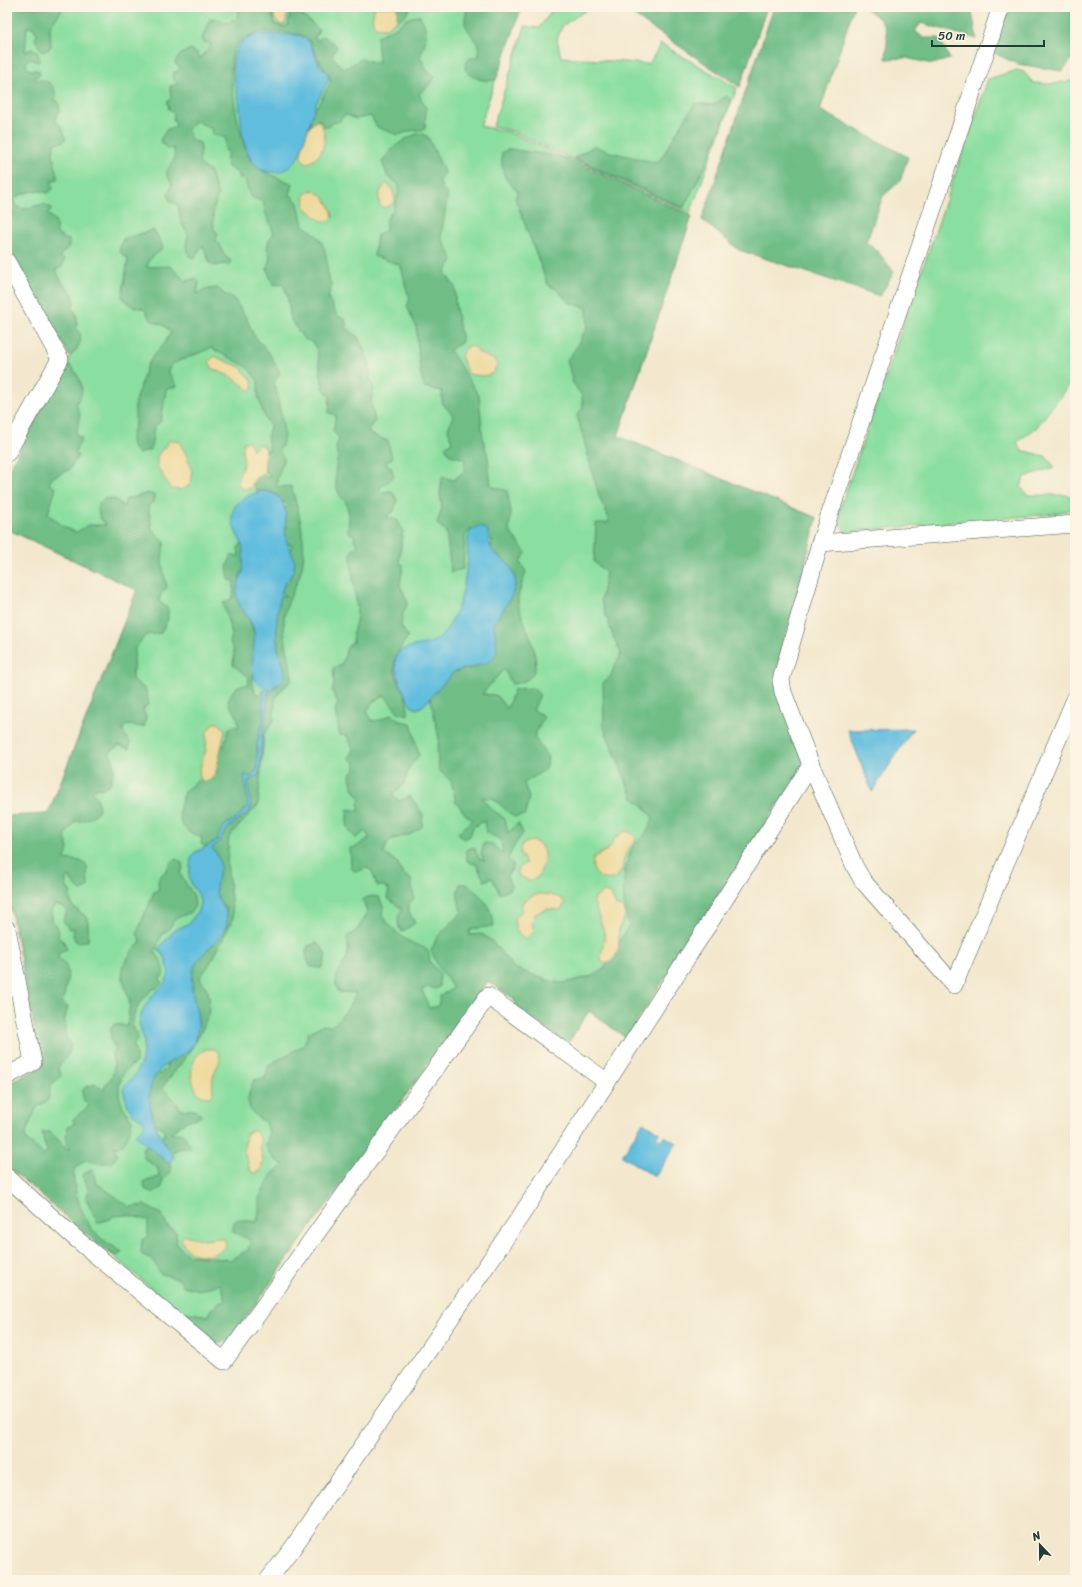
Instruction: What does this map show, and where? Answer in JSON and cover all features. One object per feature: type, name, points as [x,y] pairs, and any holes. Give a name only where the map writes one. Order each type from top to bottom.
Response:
[{"type":"street","points":[[1001,7],[820,543],[781,680],[784,692],[812,765],[855,867],[863,881],[954,985],[1075,699]]},
{"type":"street","points":[[7,262],[60,359],[7,453]]},
{"type":"street","points":[[820,543],[1075,524]]},
{"type":"street","points":[[268,1580],[292,1550],[522,1214],[812,765]]},
{"type":"street","points":[[7,929],[33,1062],[7,1076]]},
{"type":"street","points":[[7,1177],[74,1237],[224,1361],[488,996],[607,1082]]},
{"type":"green space","points":[[7,7],[520,7],[480,126],[509,132],[692,216],[618,436],[817,518],[774,679],[626,1038],[589,1011],[567,1044],[518,1008],[513,998],[488,981],[228,1342],[217,1344],[7,1166],[7,1084],[42,1067],[7,890],[7,816],[48,814],[137,590],[7,529],[7,473],[70,357],[7,244]]},
{"type":"green space","points":[[7,7],[64,7],[50,27],[51,46],[48,50],[42,52],[35,39],[37,34],[34,28],[27,27],[25,52],[31,49],[37,51],[40,60],[37,62],[30,58],[27,60],[26,65],[29,70],[39,70],[40,75],[35,77],[36,80],[44,81],[50,84],[54,88],[56,96],[53,100],[58,101],[60,110],[55,120],[62,128],[66,139],[62,142],[54,143],[53,154],[58,179],[52,181],[53,189],[47,193],[34,191],[13,199],[16,206],[23,209],[43,204],[52,208],[47,214],[55,221],[58,234],[69,240],[69,246],[60,256],[64,260],[63,266],[56,270],[65,286],[74,297],[72,308],[76,315],[76,328],[81,339],[78,347],[70,357],[7,244]]},
{"type":"green space","points":[[242,7],[270,7],[275,24],[284,27],[288,25],[290,12],[303,16],[319,30],[315,37],[317,41],[323,36],[337,46],[332,55],[341,67],[346,68],[361,59],[379,63],[377,36],[397,27],[406,19],[419,15],[426,30],[424,46],[420,56],[426,69],[435,77],[419,94],[426,108],[425,129],[410,131],[398,135],[377,127],[371,116],[355,119],[348,115],[344,115],[340,121],[333,123],[328,127],[324,127],[321,121],[316,119],[311,123],[300,148],[311,104],[317,107],[331,81],[317,57],[310,40],[297,34],[258,32],[252,34],[235,47],[232,56],[231,70],[235,106],[243,142],[248,155],[253,164],[266,173],[293,184],[290,194],[298,203],[303,225],[313,232],[321,241],[325,252],[328,278],[332,285],[328,297],[337,316],[345,319],[347,328],[358,337],[370,364],[370,378],[374,389],[371,402],[375,421],[368,430],[370,434],[388,441],[392,458],[385,463],[391,467],[394,476],[379,489],[382,492],[392,491],[397,500],[394,511],[386,517],[397,520],[403,530],[399,561],[403,565],[400,585],[408,603],[403,613],[401,626],[408,637],[399,651],[394,670],[407,702],[408,715],[398,712],[384,695],[374,701],[367,711],[372,721],[380,720],[392,714],[400,721],[411,723],[419,756],[410,766],[405,781],[398,790],[393,793],[393,797],[400,801],[410,796],[423,814],[422,827],[411,834],[390,840],[383,853],[398,863],[401,872],[411,879],[414,898],[409,904],[409,912],[415,923],[402,932],[398,920],[402,909],[387,898],[389,890],[384,886],[377,886],[372,871],[367,868],[356,872],[351,868],[350,848],[356,847],[369,838],[367,833],[364,832],[356,838],[349,829],[347,818],[348,809],[360,811],[358,804],[360,798],[353,787],[350,775],[355,769],[355,762],[349,758],[354,750],[347,736],[340,735],[335,710],[338,703],[332,691],[334,684],[333,668],[342,662],[347,648],[353,642],[357,611],[351,567],[351,552],[358,545],[354,540],[355,536],[348,532],[349,515],[346,502],[338,492],[336,467],[338,455],[336,448],[339,438],[333,431],[336,415],[329,413],[330,396],[323,388],[317,350],[312,342],[304,339],[291,320],[287,294],[283,285],[273,284],[267,270],[270,256],[267,248],[269,240],[274,233],[263,202],[250,196],[245,180],[240,179],[238,173],[228,167],[226,162],[228,152],[225,150],[226,138],[212,134],[213,130],[195,120],[188,130],[191,139],[200,143],[201,148],[199,162],[205,169],[210,171],[218,195],[213,211],[214,230],[218,233],[215,241],[220,244],[223,254],[231,261],[229,265],[223,264],[215,266],[210,264],[203,245],[194,258],[189,256],[186,246],[188,234],[181,222],[178,205],[170,201],[168,194],[172,184],[166,173],[174,159],[174,152],[173,148],[167,149],[160,140],[167,129],[174,128],[176,124],[173,120],[174,114],[169,109],[167,102],[171,98],[170,86],[178,84],[174,80],[173,73],[178,71],[180,67],[175,64],[177,58],[191,49],[198,54],[200,59],[210,47],[210,42],[204,43],[202,38],[209,21],[213,18],[229,23],[233,19],[236,22],[238,12]]},
{"type":"green space","points":[[386,7],[411,7],[403,17],[391,23]]},
{"type":"green space","points":[[467,7],[522,7],[496,80],[487,81],[479,79],[471,75],[465,69],[466,62],[471,58],[478,57],[479,52],[479,47],[465,23]]},
{"type":"green space","points":[[555,7],[591,7],[563,25],[557,39],[561,57],[649,64],[661,44],[737,88],[690,213],[512,131],[493,126],[525,26],[539,28]]},
{"type":"green space","points":[[621,7],[767,7],[740,87]]},
{"type":"green space","points":[[774,7],[854,7],[820,110],[908,157],[900,181],[883,196],[867,240],[865,241],[878,252],[894,272],[880,296],[739,250],[702,220]]},
{"type":"green space","points":[[864,7],[971,7],[977,39],[921,23],[915,31],[924,38],[939,38],[950,59],[932,64],[906,58],[886,59],[886,28],[879,18]]},
{"type":"green space","points":[[1010,7],[1075,7],[1075,56],[1062,71],[1017,64],[994,53]]},
{"type":"green space","points":[[1017,70],[1024,72],[1033,83],[1052,84],[1075,80],[1075,373],[1072,381],[1036,428],[1017,442],[1021,450],[1045,456],[1055,467],[1024,477],[1021,487],[1027,495],[1065,495],[1075,497],[1070,510],[1052,514],[846,532],[836,520],[988,79]]},
{"type":"green space","points":[[726,96],[731,100],[729,107],[706,165],[683,208],[574,158],[594,146],[610,152],[658,163],[695,103],[714,105]]},
{"type":"green space","points":[[421,133],[428,137],[445,174],[439,180],[443,190],[448,194],[441,237],[453,260],[445,273],[455,287],[455,302],[462,342],[450,350],[479,396],[483,439],[488,457],[491,486],[507,491],[511,513],[509,530],[526,553],[520,562],[526,572],[518,602],[534,650],[536,662],[533,673],[526,680],[512,684],[504,669],[482,694],[496,695],[507,709],[514,689],[533,688],[540,695],[533,710],[544,716],[534,737],[548,758],[546,769],[524,783],[529,798],[525,815],[514,817],[493,798],[482,798],[490,808],[505,819],[508,833],[518,823],[523,833],[508,858],[514,866],[507,876],[512,888],[500,894],[492,878],[484,881],[477,865],[467,861],[467,849],[474,847],[479,858],[485,861],[481,854],[484,843],[492,844],[503,854],[501,840],[486,832],[484,821],[473,827],[470,836],[464,839],[458,833],[473,820],[466,815],[456,802],[451,781],[439,770],[437,753],[439,739],[430,695],[455,669],[473,669],[493,654],[488,554],[493,542],[484,534],[472,528],[465,536],[463,569],[451,572],[446,531],[437,524],[442,508],[440,494],[442,477],[454,480],[464,471],[465,459],[450,455],[445,447],[452,442],[448,429],[453,415],[442,403],[442,391],[424,387],[420,371],[416,326],[407,307],[410,298],[400,265],[374,256],[377,235],[386,230],[386,220],[393,210],[399,191],[399,184],[388,177],[382,162],[398,144],[409,137]]},
{"type":"green space","points":[[510,149],[567,158],[692,216],[618,436],[817,518],[774,679],[805,763],[626,1038],[589,1011],[567,1044],[518,1008],[513,998],[488,981],[228,1342],[217,1344],[185,1317],[185,1312],[209,1316],[210,1310],[226,1300],[220,1284],[200,1290],[183,1286],[179,1279],[161,1274],[152,1259],[141,1254],[142,1240],[148,1236],[148,1220],[127,1215],[112,1216],[111,1219],[96,1223],[95,1216],[86,1199],[88,1190],[87,1184],[82,1176],[83,1174],[92,1170],[96,1176],[95,1182],[130,1207],[144,1205],[161,1214],[167,1226],[176,1232],[177,1244],[188,1255],[230,1260],[249,1249],[250,1240],[233,1232],[233,1223],[238,1219],[257,1222],[259,1213],[259,1198],[273,1173],[284,1165],[275,1160],[266,1146],[269,1132],[266,1123],[254,1114],[249,1105],[248,1099],[251,1087],[254,1080],[265,1078],[269,1065],[304,1045],[308,1033],[322,1025],[332,1026],[343,1015],[351,1002],[356,993],[338,992],[336,980],[348,953],[347,937],[357,930],[367,914],[363,899],[371,896],[379,897],[383,907],[382,916],[392,927],[407,940],[426,948],[429,954],[430,962],[440,973],[439,987],[435,989],[428,987],[422,990],[429,1008],[438,1006],[440,996],[453,988],[438,966],[431,951],[437,937],[462,912],[458,894],[460,884],[467,884],[482,897],[489,907],[493,919],[494,926],[471,929],[469,935],[482,934],[492,941],[514,968],[550,981],[563,983],[592,976],[604,969],[629,925],[626,915],[624,895],[627,864],[634,845],[646,832],[653,818],[644,806],[633,798],[604,728],[603,683],[610,677],[621,653],[614,639],[601,601],[606,572],[594,562],[596,523],[608,523],[608,520],[597,489],[577,416],[583,408],[582,396],[573,383],[567,360],[574,351],[588,325],[587,308],[568,302],[558,290],[548,285],[515,198],[518,191],[509,183],[504,174],[502,152]]},
{"type":"green space","points":[[153,230],[159,238],[163,248],[149,260],[147,267],[170,266],[186,281],[196,278],[199,282],[197,294],[207,289],[218,288],[224,294],[233,298],[246,317],[253,334],[269,353],[280,373],[274,383],[284,429],[282,446],[279,452],[284,458],[277,480],[277,487],[291,486],[301,523],[304,552],[302,568],[285,612],[284,619],[292,680],[278,694],[274,707],[274,721],[264,734],[258,805],[229,837],[227,862],[233,918],[214,957],[200,978],[208,992],[210,1004],[202,1029],[187,1055],[162,1088],[173,1098],[180,1109],[195,1110],[202,1116],[187,1121],[170,1133],[183,1134],[191,1147],[175,1150],[170,1159],[171,1172],[163,1179],[162,1187],[152,1193],[145,1189],[144,1182],[159,1177],[158,1169],[144,1158],[142,1148],[165,1135],[163,1128],[153,1123],[149,1115],[150,1069],[160,1074],[166,1068],[188,1005],[191,988],[194,986],[191,974],[191,964],[227,917],[226,907],[218,902],[213,893],[207,847],[201,844],[202,838],[189,832],[181,824],[179,812],[184,791],[208,773],[216,746],[224,746],[228,731],[232,726],[239,727],[237,716],[228,702],[237,687],[248,685],[249,677],[233,665],[234,651],[230,643],[232,635],[223,603],[233,598],[234,582],[229,579],[227,568],[231,556],[239,556],[238,547],[242,544],[247,548],[246,565],[240,575],[238,591],[255,635],[252,684],[257,695],[266,688],[271,691],[279,683],[278,641],[268,632],[275,596],[286,596],[282,592],[283,585],[288,583],[292,575],[281,558],[290,550],[292,545],[282,541],[284,527],[288,527],[280,520],[283,510],[288,505],[270,491],[256,491],[250,472],[259,470],[266,478],[270,477],[261,464],[264,452],[270,450],[267,438],[270,426],[265,418],[258,396],[258,381],[247,367],[211,348],[172,364],[168,371],[177,386],[166,390],[161,421],[154,427],[151,449],[139,454],[132,447],[131,437],[135,425],[135,401],[147,366],[155,353],[165,343],[171,332],[163,325],[152,321],[144,309],[132,306],[122,297],[128,259],[119,251],[123,239]]},
{"type":"green space","points":[[67,362],[78,376],[82,387],[82,393],[76,403],[80,415],[76,435],[82,438],[75,452],[78,456],[70,469],[53,477],[49,484],[56,488],[48,513],[65,527],[77,532],[88,525],[106,525],[100,518],[97,506],[105,498],[116,500],[124,507],[126,499],[149,493],[155,496],[153,503],[148,505],[152,529],[165,542],[163,547],[163,564],[167,587],[161,594],[159,601],[168,609],[168,619],[161,633],[146,635],[135,648],[132,679],[146,690],[149,704],[143,709],[146,717],[144,727],[127,725],[122,730],[130,743],[129,749],[119,745],[109,753],[114,764],[114,772],[110,784],[102,789],[95,788],[92,792],[97,798],[99,809],[89,818],[82,821],[75,821],[65,836],[68,849],[65,859],[81,861],[87,866],[88,888],[81,891],[74,885],[70,877],[66,879],[66,886],[71,893],[69,897],[73,907],[88,918],[88,941],[76,942],[73,935],[74,928],[69,929],[63,920],[67,911],[61,906],[55,905],[51,910],[53,922],[59,931],[58,937],[64,942],[67,949],[60,952],[58,958],[63,962],[68,972],[67,985],[62,1004],[68,1007],[64,1022],[66,1024],[66,1037],[71,1044],[69,1053],[58,1068],[61,1076],[51,1085],[48,1100],[36,1108],[25,1135],[27,1141],[39,1150],[43,1156],[47,1151],[42,1132],[50,1132],[69,1150],[66,1134],[68,1127],[74,1124],[73,1119],[89,1106],[84,1101],[82,1092],[85,1087],[96,1084],[104,1090],[105,1085],[113,1074],[114,1067],[112,1053],[116,1048],[111,1041],[110,1030],[114,1024],[127,1026],[130,1003],[123,980],[122,967],[133,950],[141,942],[137,933],[154,892],[159,889],[158,882],[160,878],[171,862],[176,859],[182,863],[183,868],[180,874],[194,896],[195,906],[191,912],[175,919],[168,930],[162,933],[155,952],[161,960],[164,974],[160,979],[162,983],[157,988],[151,990],[138,1006],[134,1015],[132,1028],[137,1032],[138,1038],[133,1045],[136,1054],[136,1062],[127,1069],[119,1086],[120,1098],[124,1109],[132,1120],[128,1136],[118,1148],[114,1146],[118,1155],[111,1163],[96,1163],[87,1159],[74,1169],[74,1184],[84,1216],[98,1236],[122,1252],[117,1256],[102,1248],[7,1166],[7,1084],[42,1067],[7,890],[7,816],[48,814],[137,590],[7,529],[7,473]]},
{"type":"green space","points":[[317,943],[323,949],[325,954],[325,961],[322,968],[311,967],[306,956],[308,946]]},
{"type":"sand","points":[[276,7],[293,7],[288,12],[285,24],[281,25],[274,18]]},
{"type":"sand","points":[[375,7],[397,7],[397,20],[386,28],[375,27],[372,19]]},
{"type":"sand","points":[[316,121],[320,122],[323,127],[323,146],[317,157],[313,161],[307,163],[301,158],[303,143],[309,128]]},
{"type":"sand","points":[[387,183],[393,191],[395,201],[386,208],[381,207],[379,197],[381,191]]},
{"type":"sand","points":[[311,190],[323,197],[331,208],[333,217],[329,220],[321,220],[304,207],[305,194]]},
{"type":"sand","points":[[468,346],[473,346],[479,353],[495,360],[497,365],[493,373],[480,376],[467,373],[461,355]]},
{"type":"sand","points":[[214,356],[240,367],[252,380],[253,389],[249,390],[232,377],[213,369],[209,362]]},
{"type":"sand","points":[[170,440],[178,440],[190,463],[192,475],[191,481],[189,486],[180,490],[171,489],[157,466],[157,456]]},
{"type":"sand","points":[[249,441],[253,450],[260,444],[266,448],[264,473],[255,478],[251,488],[242,489],[237,482],[244,462],[242,451],[244,442]]},
{"type":"sand","points":[[214,723],[219,723],[225,730],[215,776],[205,783],[200,778],[199,771],[206,750],[207,731]]},
{"type":"sand","points":[[625,831],[630,832],[636,838],[626,853],[621,871],[612,879],[598,876],[593,868],[594,857],[609,849],[615,838]]},
{"type":"sand","points":[[534,841],[542,848],[544,858],[542,868],[537,878],[529,881],[518,875],[517,869],[526,863],[520,853],[521,845]]},
{"type":"sand","points":[[604,892],[611,894],[616,906],[622,907],[625,914],[619,929],[617,954],[615,958],[606,964],[602,962],[601,957],[605,935],[594,903],[595,898]]},
{"type":"sand","points":[[540,894],[557,897],[565,902],[561,910],[546,909],[535,914],[532,923],[534,932],[527,938],[521,936],[515,925],[514,919],[522,911],[522,902],[534,895]]},
{"type":"sand","points":[[206,1049],[215,1049],[220,1056],[213,1078],[213,1094],[210,1097],[201,1096],[197,1091],[192,1078],[195,1058]]},
{"type":"sand","points":[[254,1130],[260,1138],[260,1148],[263,1159],[261,1170],[255,1173],[251,1172],[244,1152],[246,1134]]},
{"type":"sand","points":[[185,1235],[204,1240],[221,1238],[225,1240],[226,1244],[216,1253],[209,1255],[196,1254],[189,1251],[184,1246],[181,1239]]},
{"type":"water","points":[[257,34],[300,35],[309,41],[320,66],[328,73],[329,79],[316,104],[297,159],[289,168],[283,171],[269,172],[260,168],[252,162],[244,143],[233,62],[237,47],[245,40]]},
{"type":"water","points":[[267,491],[279,497],[284,505],[286,515],[286,539],[295,565],[292,574],[285,583],[282,591],[277,619],[278,649],[284,667],[285,677],[277,685],[269,689],[262,735],[260,771],[259,775],[248,781],[251,806],[250,811],[228,828],[218,843],[212,848],[219,858],[220,863],[216,893],[228,919],[224,932],[198,961],[194,968],[192,984],[198,1017],[198,1033],[190,1049],[167,1064],[157,1074],[151,1085],[149,1097],[154,1122],[174,1156],[169,1164],[135,1135],[144,1126],[144,1121],[132,1113],[123,1090],[126,1084],[136,1074],[142,1060],[144,1041],[139,1023],[142,1012],[150,998],[165,983],[169,973],[165,957],[158,949],[174,931],[189,923],[198,911],[200,903],[199,896],[191,884],[189,875],[191,859],[194,853],[217,840],[223,826],[236,819],[248,806],[244,777],[245,774],[249,777],[253,775],[257,770],[257,744],[263,718],[263,697],[265,688],[259,685],[255,679],[252,665],[254,640],[253,628],[237,598],[237,587],[243,571],[243,551],[234,528],[232,517],[233,510],[241,500],[247,496]]},
{"type":"water","points":[[480,526],[487,529],[492,550],[509,565],[514,573],[515,581],[512,596],[494,624],[497,651],[494,658],[487,663],[454,672],[423,706],[417,709],[411,706],[397,676],[395,659],[398,653],[404,649],[435,641],[448,628],[463,592],[469,536],[474,528]]},
{"type":"water","points":[[913,729],[872,792],[848,730]]},
{"type":"water","points":[[643,1122],[660,1133],[656,1137],[661,1140],[664,1136],[677,1143],[655,1177],[622,1156]]}]
